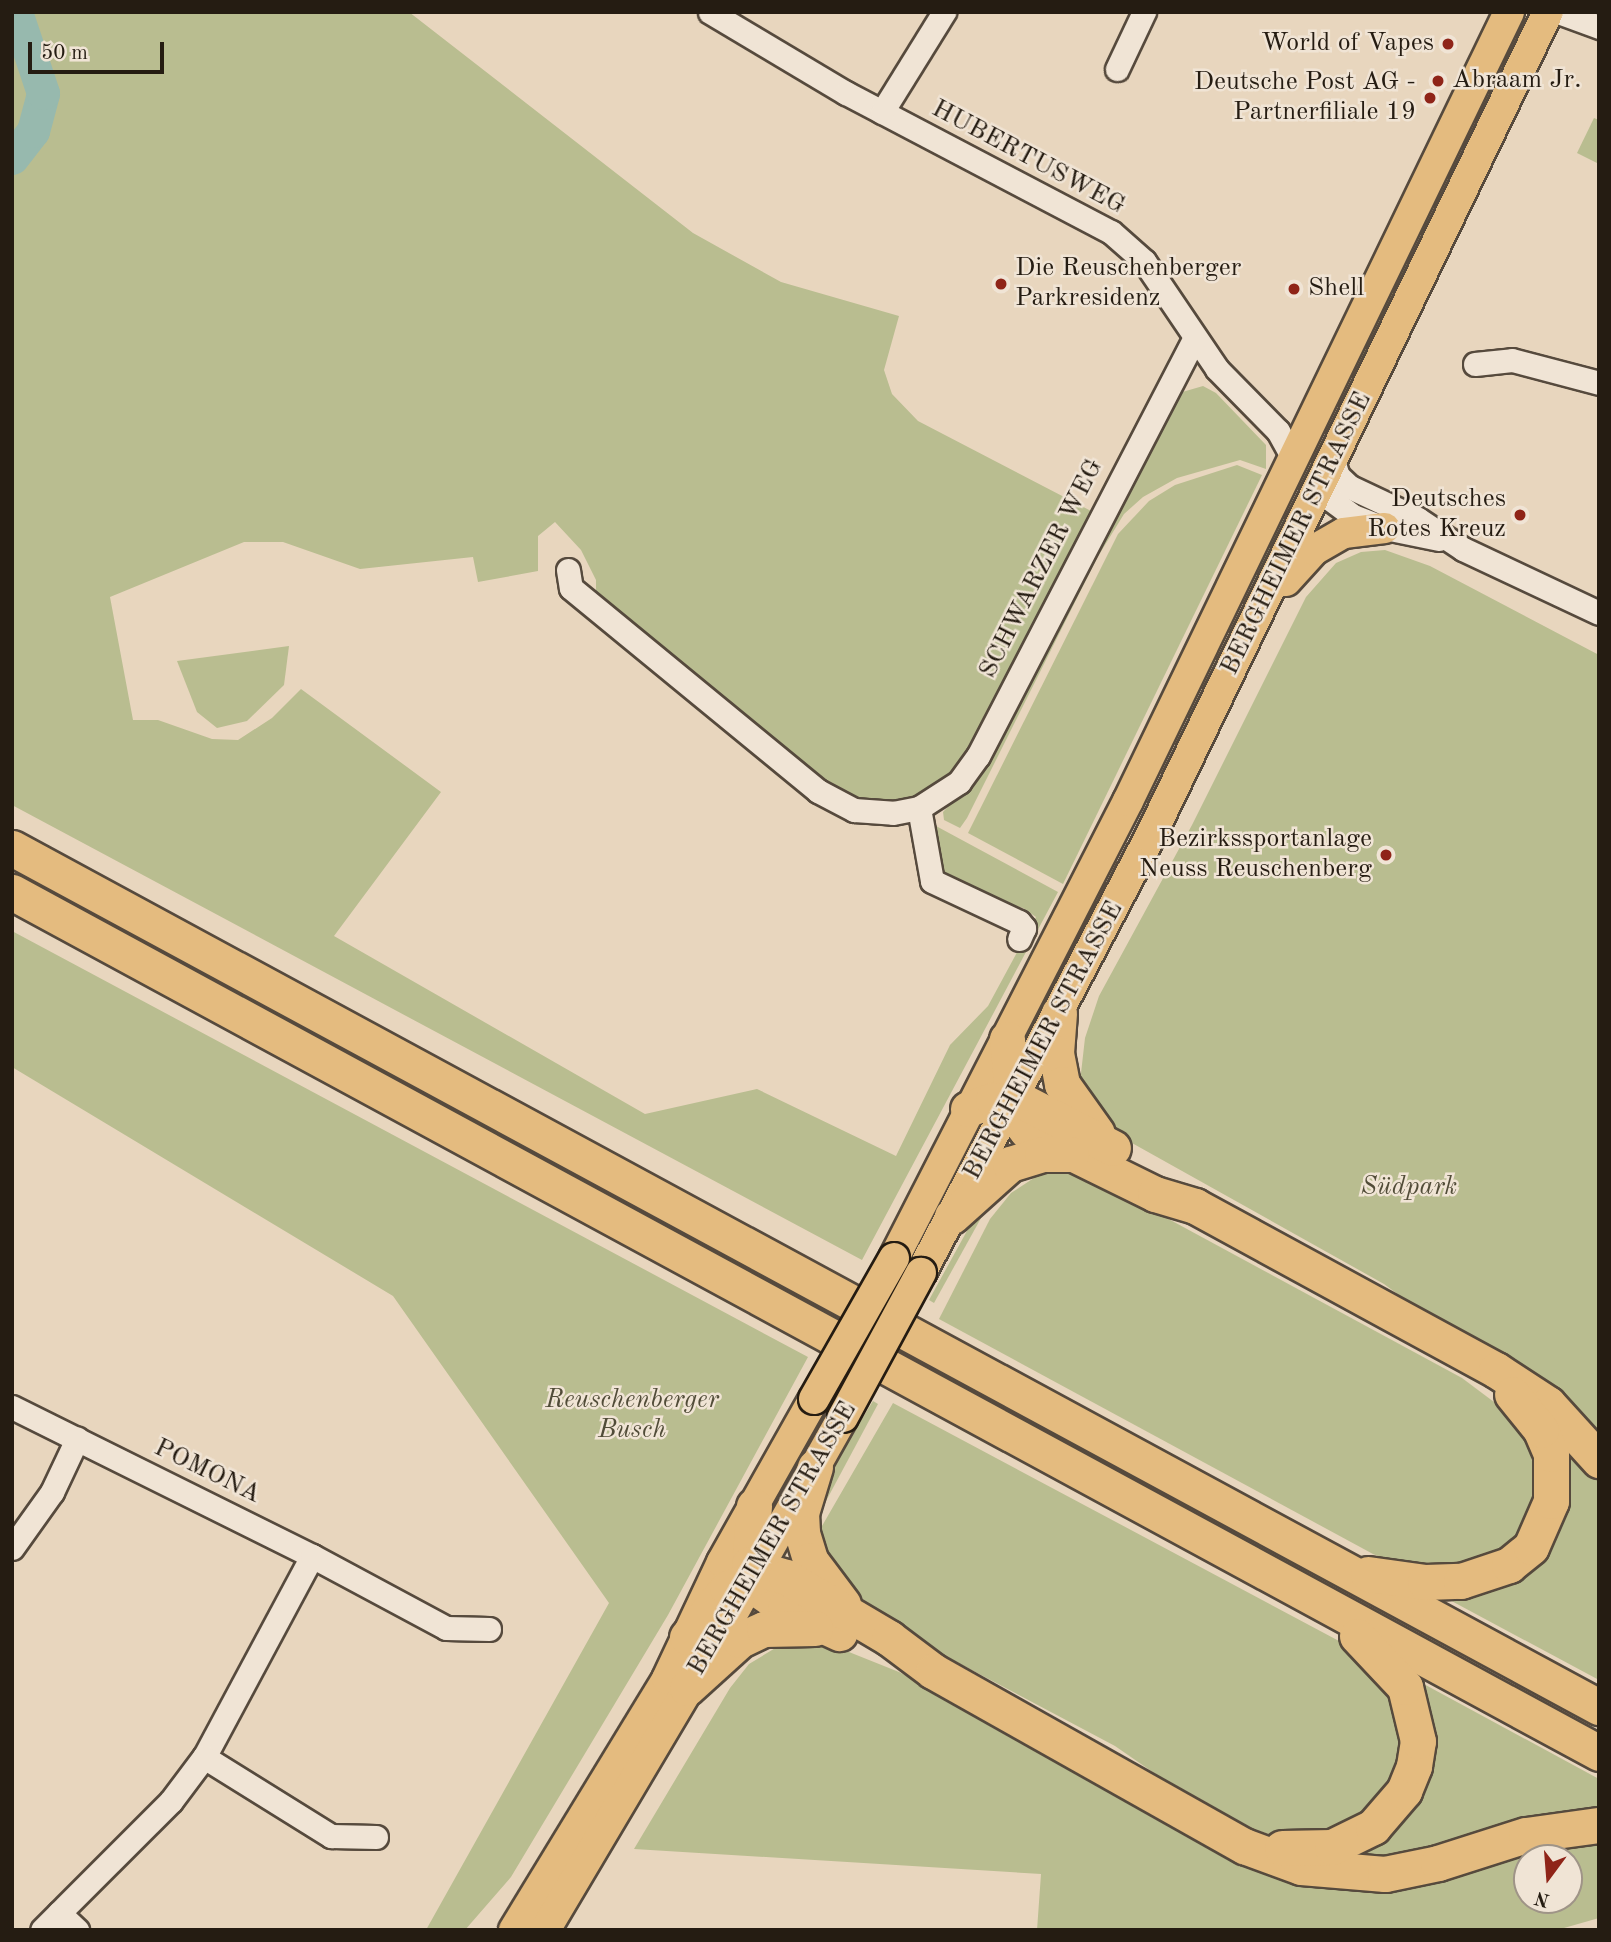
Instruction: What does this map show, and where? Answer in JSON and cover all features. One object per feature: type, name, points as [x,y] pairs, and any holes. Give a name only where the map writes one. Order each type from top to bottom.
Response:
[{"type":"highway","points":[[12,848],[1599,1707]]},
{"type":"highway","points":[[12,892],[1599,1753]]},
{"type":"highway","points":[[1059,1013],[1056,1053],[1062,1084],[1077,1111],[1106,1144]]},
{"type":"highway","points":[[1006,1039],[1014,1114],[1027,1131],[1155,1194],[1195,1206]]},
{"type":"highway","points":[[968,1109],[993,1100],[1012,1100],[1040,1108],[1106,1144],[1161,1177],[1195,1206],[1455,1348],[1548,1404],[1599,1460]]},
{"type":"highway","points":[[952,1216],[1010,1164],[1042,1154],[1071,1154]]},
{"type":"highway","points":[[1345,1570],[1425,1582],[1485,1576],[1531,1546],[1544,1522],[1554,1478],[1541,1430],[1509,1391],[1455,1348]]},
{"type":"highway","points":[[815,1467],[801,1513],[805,1548],[845,1625]]},
{"type":"highway","points":[[754,1506],[748,1564],[760,1590],[772,1601],[845,1625],[1272,1858],[1356,1874],[1412,1869],[1526,1835],[1599,1825]]},
{"type":"highway","points":[[687,1637],[727,1588],[754,1577]]},
{"type":"highway","points":[[1220,1831],[1290,1849],[1332,1847],[1373,1827],[1404,1791],[1418,1741],[1405,1687],[1390,1667],[1325,1604]]},
{"type":"highway","points":[[687,1688],[740,1640],[764,1629],[799,1625],[845,1625]]},
{"type":"main road","name":"BERGHEIMER STRASSE","points":[[514,1930],[667,1679],[754,1506],[894,1258],[1294,460],[1509,12]]},
{"type":"main road","name":"BERGHEIMER STRASSE","points":[[545,1930],[754,1577],[952,1216],[1059,1013],[1263,607],[1548,12]]},
{"type":"main road","points":[[1294,460],[1318,490]]},
{"type":"main road","points":[[1263,607],[1314,550],[1344,533],[1385,528]]},
{"type":"street","name":"HUBERTUSWEG","points":[[710,12],[882,112],[1111,232],[1154,273],[1195,338],[1251,406],[1278,430],[1294,460]]},
{"type":"street","points":[[882,112],[944,12]]},
{"type":"street","points":[[1117,69],[1144,12]]},
{"type":"street","points":[[1558,12],[1599,27]]},
{"type":"street","name":"SCHWARZER WEG","points":[[568,570],[570,588],[818,791],[854,810],[893,813],[919,808],[959,782],[978,755],[1195,338]]},
{"type":"street","points":[[1475,364],[1512,360],[1599,383]]},
{"type":"street","points":[[1333,460],[1338,475],[1350,487],[1418,519],[1450,541],[1599,613]]},
{"type":"street","points":[[1318,490],[1342,511],[1385,528],[1450,541]]},
{"type":"street","points":[[919,808],[932,881],[1019,922],[1024,928],[1019,939]]},
{"type":"street","name":"POMONA","points":[[12,1407],[312,1556],[446,1628],[489,1629]]},
{"type":"street","points":[[12,1548],[52,1492],[77,1439]]},
{"type":"street","points":[[42,1930],[171,1801],[204,1757],[312,1556]]},
{"type":"street","points":[[204,1757],[331,1836],[376,1838]]},
{"type":"street","points":[[60,1913],[77,1930]]},
{"type":"green space","points":[[12,12],[409,12],[693,233],[781,282],[899,316],[884,370],[892,394],[918,421],[1093,512],[965,764],[918,800],[864,804],[828,788],[596,597],[596,580],[581,550],[555,522],[538,536],[538,571],[478,582],[473,557],[360,569],[283,542],[244,542],[110,597],[133,720],[158,720],[212,739],[238,740],[272,718],[301,689],[441,792],[334,936],[645,1114],[757,1089],[896,1156],[950,1045],[988,1006],[1036,917],[1023,908],[970,893],[937,875],[936,826],[1058,892],[862,1260],[12,805]]},
{"type":"green space","points":[[1505,41],[1512,44],[1412,252],[1387,322],[1339,423],[1333,420]]},
{"type":"green space","points":[[1594,118],[1599,120],[1599,164],[1577,153]]},
{"type":"green space","points":[[1203,386],[1216,393],[1266,445],[1266,469],[1240,460],[1177,478],[1143,497],[1124,514],[1097,558],[967,818],[960,828],[944,820],[943,812],[961,793],[1179,393]]},
{"type":"green space","points":[[1237,465],[1262,475],[1063,884],[968,833],[1118,534],[1149,501],[1175,485]]},
{"type":"green space","points":[[1296,502],[1196,719],[1082,936],[1238,620],[1280,517]]},
{"type":"green space","name":"Bezirkssportanlage Neuss Reuschenberg","points":[[1385,550],[1430,566],[1599,655],[1599,1443],[1384,1284],[1123,1138],[1095,1115],[1080,1082],[1085,1038],[1099,996],[1192,825],[1306,597],[1336,563],[1361,552]]},
{"type":"green space","points":[[289,646],[284,685],[247,721],[217,728],[197,712],[177,661]]},
{"type":"green space","name":"Reuschenberger Busch","points":[[12,931],[808,1357],[668,1615],[511,1877],[465,1930],[426,1930],[609,1603],[393,1296],[12,1067]]},
{"type":"green space","points":[[1061,1171],[1099,1182],[1139,1203],[1462,1378],[1502,1408],[1528,1444],[1536,1478],[1530,1508],[1515,1537],[1486,1561],[1457,1569],[1403,1566],[1373,1554],[939,1319],[990,1219],[1011,1193],[1037,1176]]},
{"type":"green space","points":[[991,1200],[934,1303],[929,1300],[979,1209]]},
{"type":"green space","points":[[873,1401],[878,1404],[811,1529],[817,1492]]},
{"type":"green space","points":[[893,1403],[1339,1641],[1380,1672],[1402,1713],[1406,1748],[1389,1793],[1339,1833],[1274,1836],[1245,1826],[1183,1793],[1115,1746],[900,1632],[862,1607],[818,1543],[822,1526]]},
{"type":"green space","points":[[1559,1435],[1590,1463],[1599,1478],[1599,1680],[1446,1598],[1468,1598],[1495,1590],[1522,1575],[1540,1558],[1557,1530],[1567,1497]]},
{"type":"green space","points":[[799,1642],[834,1646],[899,1672],[1252,1863],[1513,1852],[1513,1914],[1583,1914],[1583,1844],[1559,1844],[1599,1837],[1599,1918],[1557,1930],[1037,1930],[1041,1874],[634,1849],[730,1688],[749,1664],[777,1647]]},
{"type":"green space","points":[[1409,1676],[1599,1779],[1599,1818],[1439,1856],[1327,1858],[1409,1805]]},
{"type":"waterway","points":[[12,158],[33,131],[43,93],[16,12]]},
{"type":"place","name":"World of Vapes","points":[[1448,44]]},
{"type":"place","name":"Abraam Jr.","points":[[1438,81]]},
{"type":"place","name":"Deutsche Post AG - Partnerfiliale 19","points":[[1430,98]]},
{"type":"place","name":"Die Reuschenberger Parkresidenz","points":[[1001,284]]},
{"type":"place","name":"Shell","points":[[1294,289]]},
{"type":"place","name":"Deutsches Rotes Kreuz","points":[[1520,515]]},
{"type":"place","name":"Bezirkssportanlage Neuss Reuschenberg","points":[[1386,855]]},
{"type":"park label","name":"Südpark","points":[[1409,1188]]}]
